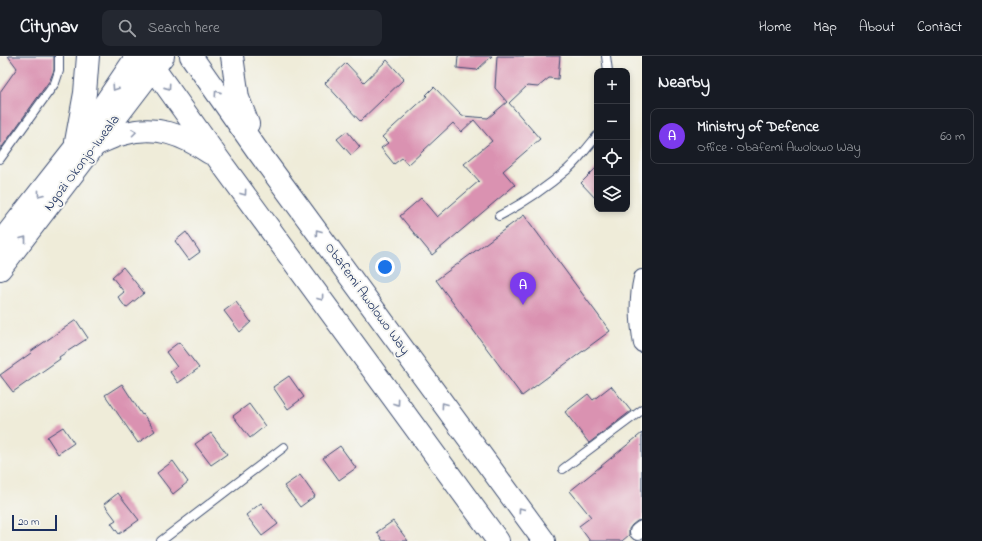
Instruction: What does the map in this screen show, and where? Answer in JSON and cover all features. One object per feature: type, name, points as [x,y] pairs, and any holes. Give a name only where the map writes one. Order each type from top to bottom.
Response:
[{"type":"main road","points":[[74,149],[85,92],[88,56]]},
{"type":"main road","name":"Obafemi Awolowo Way","points":[[191,56],[257,150],[544,541]]},
{"type":"main road","points":[[232,56],[238,98],[257,150]]},
{"type":"main road","points":[[150,59],[218,157],[498,541]]},
{"type":"main road","name":"Ngozi Okonjo-Iweala","points":[[0,244],[74,149],[150,59]]},
{"type":"main road","name":"Ngozi Okonjo-Iweala","points":[[0,270],[97,144],[150,59]]},
{"type":"main road","points":[[97,144],[124,133],[150,130],[172,133],[192,141],[218,157]]},
{"type":"street","points":[[642,278],[639,289],[639,318],[642,344]]},
{"type":"lane","points":[[0,159],[54,83],[59,70],[59,56]]},
{"type":"lane","points":[[606,56],[608,68]]},
{"type":"lane","points":[[499,216],[522,204],[545,188],[569,168],[594,139]]},
{"type":"lane","points":[[563,468],[642,410]]},
{"type":"lane","points":[[162,541],[284,447]]},
{"type":"building","points":[[8,56],[54,56],[54,70],[50,80],[0,150],[0,92],[17,68]]},
{"type":"building","points":[[458,56],[492,56],[477,70],[457,68]]},
{"type":"building","points":[[497,56],[560,56],[558,79],[549,78],[538,87],[527,86],[509,103],[540,139],[503,171],[515,185],[432,255],[400,216],[421,198],[437,217],[479,181],[464,164],[492,141],[474,120],[461,132],[453,123],[408,165],[402,158],[394,164],[381,148],[388,143],[382,137],[427,96],[426,95],[434,87],[462,116],[488,118],[507,102],[495,88]]},
{"type":"building","points":[[387,60],[404,79],[360,121],[325,83],[346,63],[364,82]]},
{"type":"building","points":[[347,131],[360,147],[351,155],[337,139]]},
{"type":"building","points":[[594,170],[594,197],[581,183]]},
{"type":"building","points":[[524,215],[610,331],[522,396],[436,280]]},
{"type":"building","points":[[186,232],[200,252],[189,260],[175,241]]},
{"type":"building","points":[[123,267],[144,293],[126,308],[118,297],[124,292],[112,277]]},
{"type":"building","points":[[236,302],[251,322],[240,332],[224,311]]},
{"type":"building","points":[[76,320],[88,338],[59,357],[60,359],[13,392],[0,375]]},
{"type":"building","points":[[179,342],[199,368],[178,383],[170,372],[177,367],[166,352]]},
{"type":"building","points":[[289,376],[304,397],[288,409],[273,387]]},
{"type":"building","points":[[122,384],[142,415],[143,414],[155,431],[138,443],[105,395]]},
{"type":"building","points":[[611,386],[631,411],[589,443],[565,412],[588,394],[593,400]]},
{"type":"building","points":[[249,404],[265,426],[250,438],[233,416]]},
{"type":"building","points":[[63,427],[74,443],[58,454],[47,437]]},
{"type":"building","points":[[211,433],[227,454],[211,465],[195,444]]},
{"type":"building","points":[[642,433],[642,520],[637,521],[632,525],[629,529],[629,535],[622,541],[590,541],[579,526],[591,517],[570,491]]},
{"type":"building","points":[[340,446],[356,468],[339,480],[323,458]]},
{"type":"building","points":[[173,461],[188,482],[173,494],[157,473]]},
{"type":"building","points":[[300,475],[315,496],[300,507],[284,486]]},
{"type":"building","points":[[118,493],[139,520],[119,534],[111,523],[116,520],[104,504]]},
{"type":"building","points":[[261,503],[278,524],[262,536],[246,515]]},
{"type":"building","points":[[393,521],[408,541],[383,541],[377,532]]},
{"type":"place","name":"Ministry of Defence","points":[[523,305]]}]
